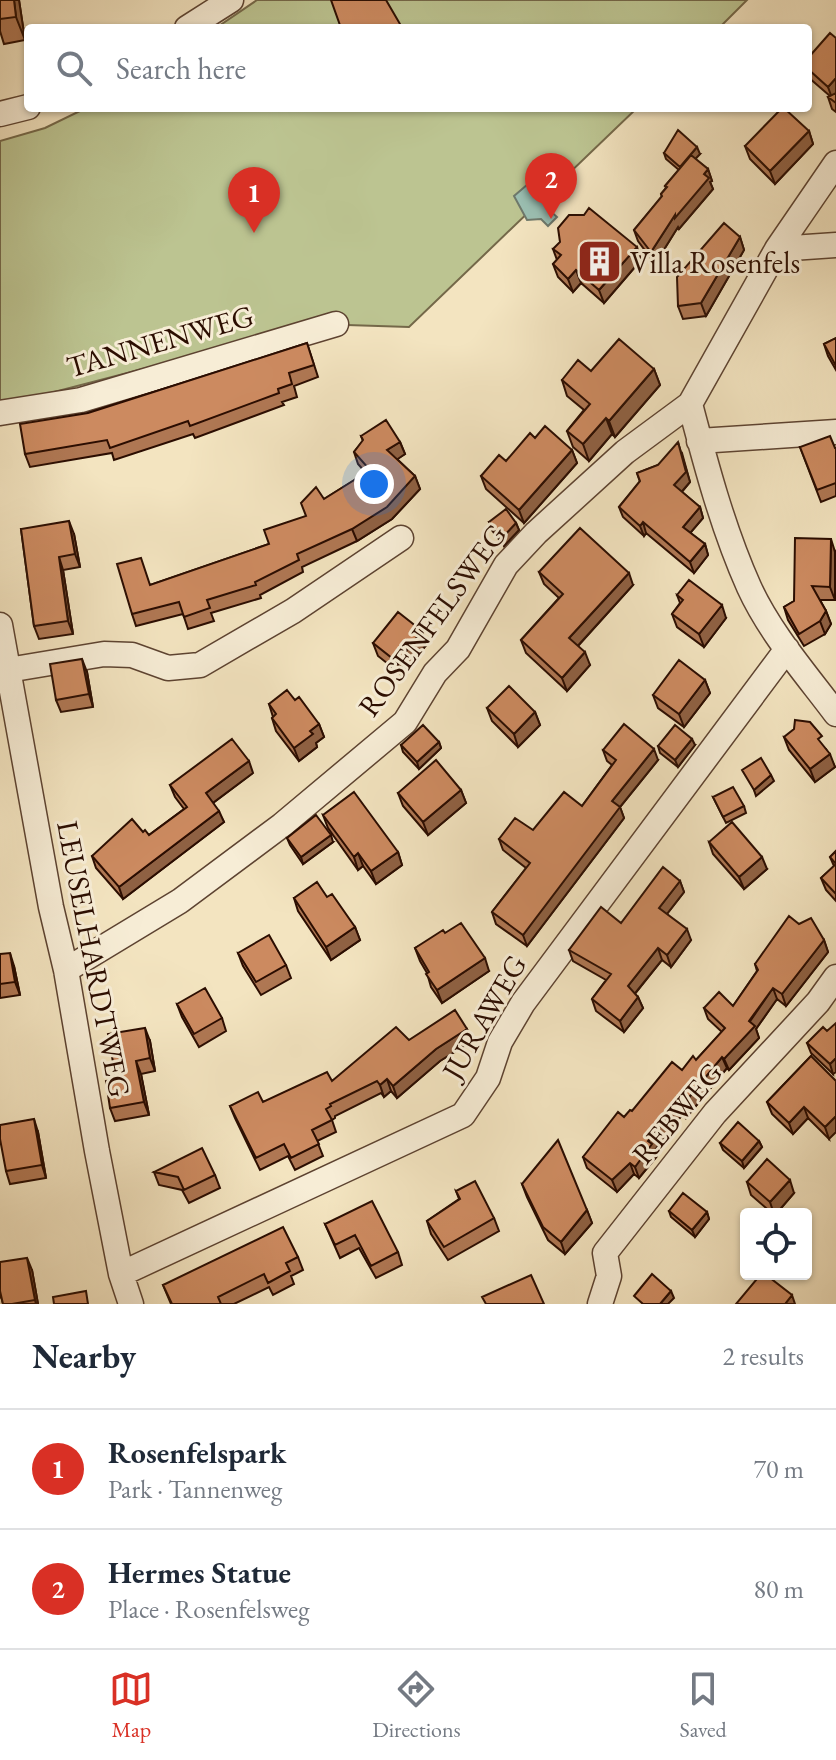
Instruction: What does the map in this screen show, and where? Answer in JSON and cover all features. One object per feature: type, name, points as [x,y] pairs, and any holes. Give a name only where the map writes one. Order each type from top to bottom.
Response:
[{"type":"street","points":[[193,24],[230,0]]},
{"type":"street","points":[[0,114],[24,108]]},
{"type":"street","name":"ROSENFELSWEG","points":[[66,970],[180,901],[282,825],[405,722],[435,673],[458,649],[510,560],[625,452],[690,404],[777,249],[836,163]]},
{"type":"street","points":[[777,249],[836,245]]},
{"type":"street","name":"TANNENWEG","points":[[0,413],[81,400],[336,324]]},
{"type":"street","points":[[690,404],[724,522],[750,588],[787,649],[836,714]]},
{"type":"street","points":[[699,441],[836,432]]},
{"type":"street","points":[[8,670],[104,654],[132,655],[168,668],[200,665],[293,611],[401,538]]},
{"type":"street","name":"LEUSELHARDTWEG","points":[[0,625],[121,1274],[131,1304]]},
{"type":"street","name":"JURAWEG","points":[[121,1274],[463,1115],[488,1078],[500,1042],[523,1003],[787,649]]},
{"type":"street","name":"REBWEG","points":[[600,1304],[609,1276],[605,1253],[715,1113],[818,1002],[836,977]]},
{"type":"green space","points":[[257,0],[747,0],[723,24],[222,24]]},
{"type":"green space","points":[[78,112],[633,112],[409,327],[316,324],[0,406],[0,141],[45,128]]},
{"type":"water","points":[[528,184],[547,198],[549,210],[557,217],[548,226],[541,219],[527,220],[514,196]]},
{"type":"building","points":[[0,0],[14,0],[16,17],[0,19]]},
{"type":"building","points":[[331,0],[386,0],[400,24],[340,24]]},
{"type":"building","points":[[830,33],[836,38],[836,78],[828,87],[812,73],[812,53]]},
{"type":"building","points":[[778,112],[788,112],[809,131],[770,171],[745,146]]},
{"type":"building","points":[[678,130],[697,147],[680,167],[664,153]]},
{"type":"building","points":[[691,155],[708,169],[704,174],[709,178],[675,218],[675,215],[651,252],[634,230]]},
{"type":"building","name":"Villa Rosenfels","points":[[589,208],[637,247],[599,290],[576,270],[568,279],[553,264],[561,255],[553,249],[560,242],[558,228],[569,215],[584,215]]},
{"type":"building","points":[[724,223],[740,237],[701,303],[678,306],[677,277]]},
{"type":"building","points":[[836,338],[836,366],[824,344]]},
{"type":"building","points":[[619,339],[654,369],[609,421],[606,418],[583,444],[567,431],[590,404],[562,380],[578,360],[591,371]]},
{"type":"building","points":[[307,343],[314,365],[289,373],[292,384],[278,389],[279,393],[190,426],[188,421],[110,448],[107,440],[25,454],[20,424],[88,413]]},
{"type":"building","points":[[386,420],[400,442],[387,450],[415,476],[387,507],[352,529],[297,554],[299,560],[255,582],[256,585],[207,600],[210,608],[184,617],[179,602],[132,614],[117,564],[141,558],[150,585],[269,544],[264,530],[306,516],[301,503],[316,487],[324,499],[370,470],[354,452],[363,440],[361,436]]},
{"type":"building","points":[[545,426],[572,450],[519,510],[481,476],[499,455],[506,461],[530,433],[535,438]]},
{"type":"building","points":[[830,436],[836,448],[836,483],[817,490],[800,447]]},
{"type":"building","points":[[678,442],[686,472],[674,485],[700,507],[683,527],[705,544],[690,562],[643,522],[640,526],[619,507],[640,481],[637,473],[658,465]]},
{"type":"building","points":[[506,509],[516,523],[501,539],[489,522]]},
{"type":"building","points":[[69,521],[75,554],[59,557],[68,621],[34,626],[21,529]]},
{"type":"building","points":[[580,528],[629,573],[569,638],[585,652],[562,678],[521,640],[563,594],[539,572]]},
{"type":"building","points":[[795,538],[831,539],[830,587],[812,586],[826,611],[820,621],[799,634],[784,607],[794,601]]},
{"type":"building","points":[[689,580],[722,605],[699,634],[672,614],[683,600],[677,595]]},
{"type":"building","points":[[398,612],[422,631],[397,662],[373,643]]},
{"type":"building","points":[[82,659],[89,694],[56,700],[50,664]]},
{"type":"building","points":[[679,660],[705,680],[679,714],[653,695]]},
{"type":"building","points":[[509,686],[535,712],[514,734],[487,708]]},
{"type":"building","points":[[287,690],[295,700],[299,697],[319,724],[310,731],[313,734],[294,748],[272,718],[276,714],[269,704]]},
{"type":"building","points":[[795,720],[810,722],[822,736],[818,739],[830,754],[810,769],[784,737],[794,729]]},
{"type":"building","points":[[624,724],[654,749],[612,801],[620,807],[523,935],[492,912],[530,863],[499,839],[515,818],[533,830],[564,792],[582,806],[616,760],[603,750]]},
{"type":"building","points":[[423,725],[439,742],[417,762],[401,745]]},
{"type":"building","points":[[675,725],[692,739],[675,760],[658,746]]},
{"type":"building","points":[[232,739],[249,761],[206,793],[219,811],[119,887],[92,856],[132,819],[149,835],[187,807],[170,785]]},
{"type":"building","points":[[761,758],[771,775],[754,790],[742,770]]},
{"type":"building","points":[[436,760],[461,790],[423,822],[398,793]]},
{"type":"building","points":[[733,787],[744,806],[723,817],[713,797]]},
{"type":"building","points":[[354,792],[398,852],[371,871],[358,853],[354,857],[323,815]]},
{"type":"building","points":[[316,815],[331,835],[301,857],[287,838]]},
{"type":"building","points":[[732,822],[762,857],[739,877],[709,842]]},
{"type":"building","points":[[836,864],[836,894],[821,878]]},
{"type":"building","points":[[663,867],[680,881],[659,908],[687,929],[667,955],[658,948],[628,986],[638,997],[620,1021],[592,999],[611,974],[569,950],[601,907],[621,923]]},
{"type":"building","points":[[317,882],[327,897],[332,894],[355,927],[326,947],[294,898]]},
{"type":"building","points":[[789,916],[799,924],[811,918],[824,940],[782,994],[773,988],[749,1021],[755,1026],[724,1059],[722,1057],[681,1107],[678,1104],[648,1141],[652,1144],[635,1167],[630,1163],[612,1180],[583,1157],[618,1112],[624,1117],[632,1111],[672,1062],[682,1070],[693,1056],[696,1060],[725,1028],[704,1008],[719,992],[733,1006],[758,970],[755,964]]},
{"type":"building","points":[[461,923],[485,958],[437,990],[415,948],[443,930],[445,933]]},
{"type":"building","points":[[269,935],[286,965],[256,982],[238,953]]},
{"type":"building","points":[[10,953],[15,982],[0,984],[0,954]]},
{"type":"building","points":[[205,988],[222,1018],[194,1034],[177,1004]]},
{"type":"building","points":[[455,1010],[467,1029],[436,1049],[393,1086],[387,1079],[380,1085],[377,1081],[330,1104],[326,1109],[332,1120],[312,1130],[319,1144],[291,1158],[284,1144],[256,1158],[230,1106],[258,1092],[263,1102],[327,1072],[332,1081],[396,1027],[409,1040]]},
{"type":"building","points":[[836,1023],[836,1058],[830,1064],[807,1043],[823,1027],[827,1031]]},
{"type":"building","points":[[145,1028],[150,1058],[136,1061],[144,1102],[110,1108],[106,1081],[116,1079],[108,1034]]},
{"type":"building","points":[[811,1056],[836,1081],[836,1116],[825,1127],[804,1107],[789,1123],[767,1102]]},
{"type":"building","points":[[34,1119],[42,1165],[6,1171],[0,1125]]},
{"type":"building","points":[[738,1122],[759,1141],[742,1161],[720,1143]]},
{"type":"building","points":[[558,1140],[587,1210],[561,1242],[543,1227],[522,1184]]},
{"type":"building","points":[[202,1148],[215,1175],[184,1190],[178,1177],[154,1172]]},
{"type":"building","points":[[767,1159],[790,1180],[770,1202],[747,1182]]},
{"type":"building","points":[[475,1181],[494,1218],[444,1247],[427,1221],[460,1199],[456,1191]]},
{"type":"building","points":[[683,1193],[707,1212],[692,1230],[669,1211]]},
{"type":"building","points":[[372,1201],[398,1252],[371,1266],[355,1235],[335,1245],[325,1224]]},
{"type":"building","points":[[283,1227],[298,1257],[286,1263],[290,1271],[268,1283],[264,1274],[218,1297],[221,1304],[172,1304],[163,1285]]},
{"type":"building","points":[[27,1258],[35,1300],[3,1304],[0,1262]]},
{"type":"building","points":[[652,1274],[671,1291],[660,1304],[643,1304],[634,1296]]},
{"type":"building","points":[[531,1275],[544,1304],[486,1304],[482,1297]]},
{"type":"building","points":[[756,1280],[773,1280],[792,1295],[785,1304],[736,1304]]},
{"type":"building","points":[[86,1291],[88,1304],[54,1304],[53,1297]]},
{"type":"place","name":"Hermes Statue","points":[[551,219]]},
{"type":"place","name":"Rosenfelspark","points":[[254,233]]},
{"type":"place","name":"Villa Rosenfels","points":[[599,262]]}]
